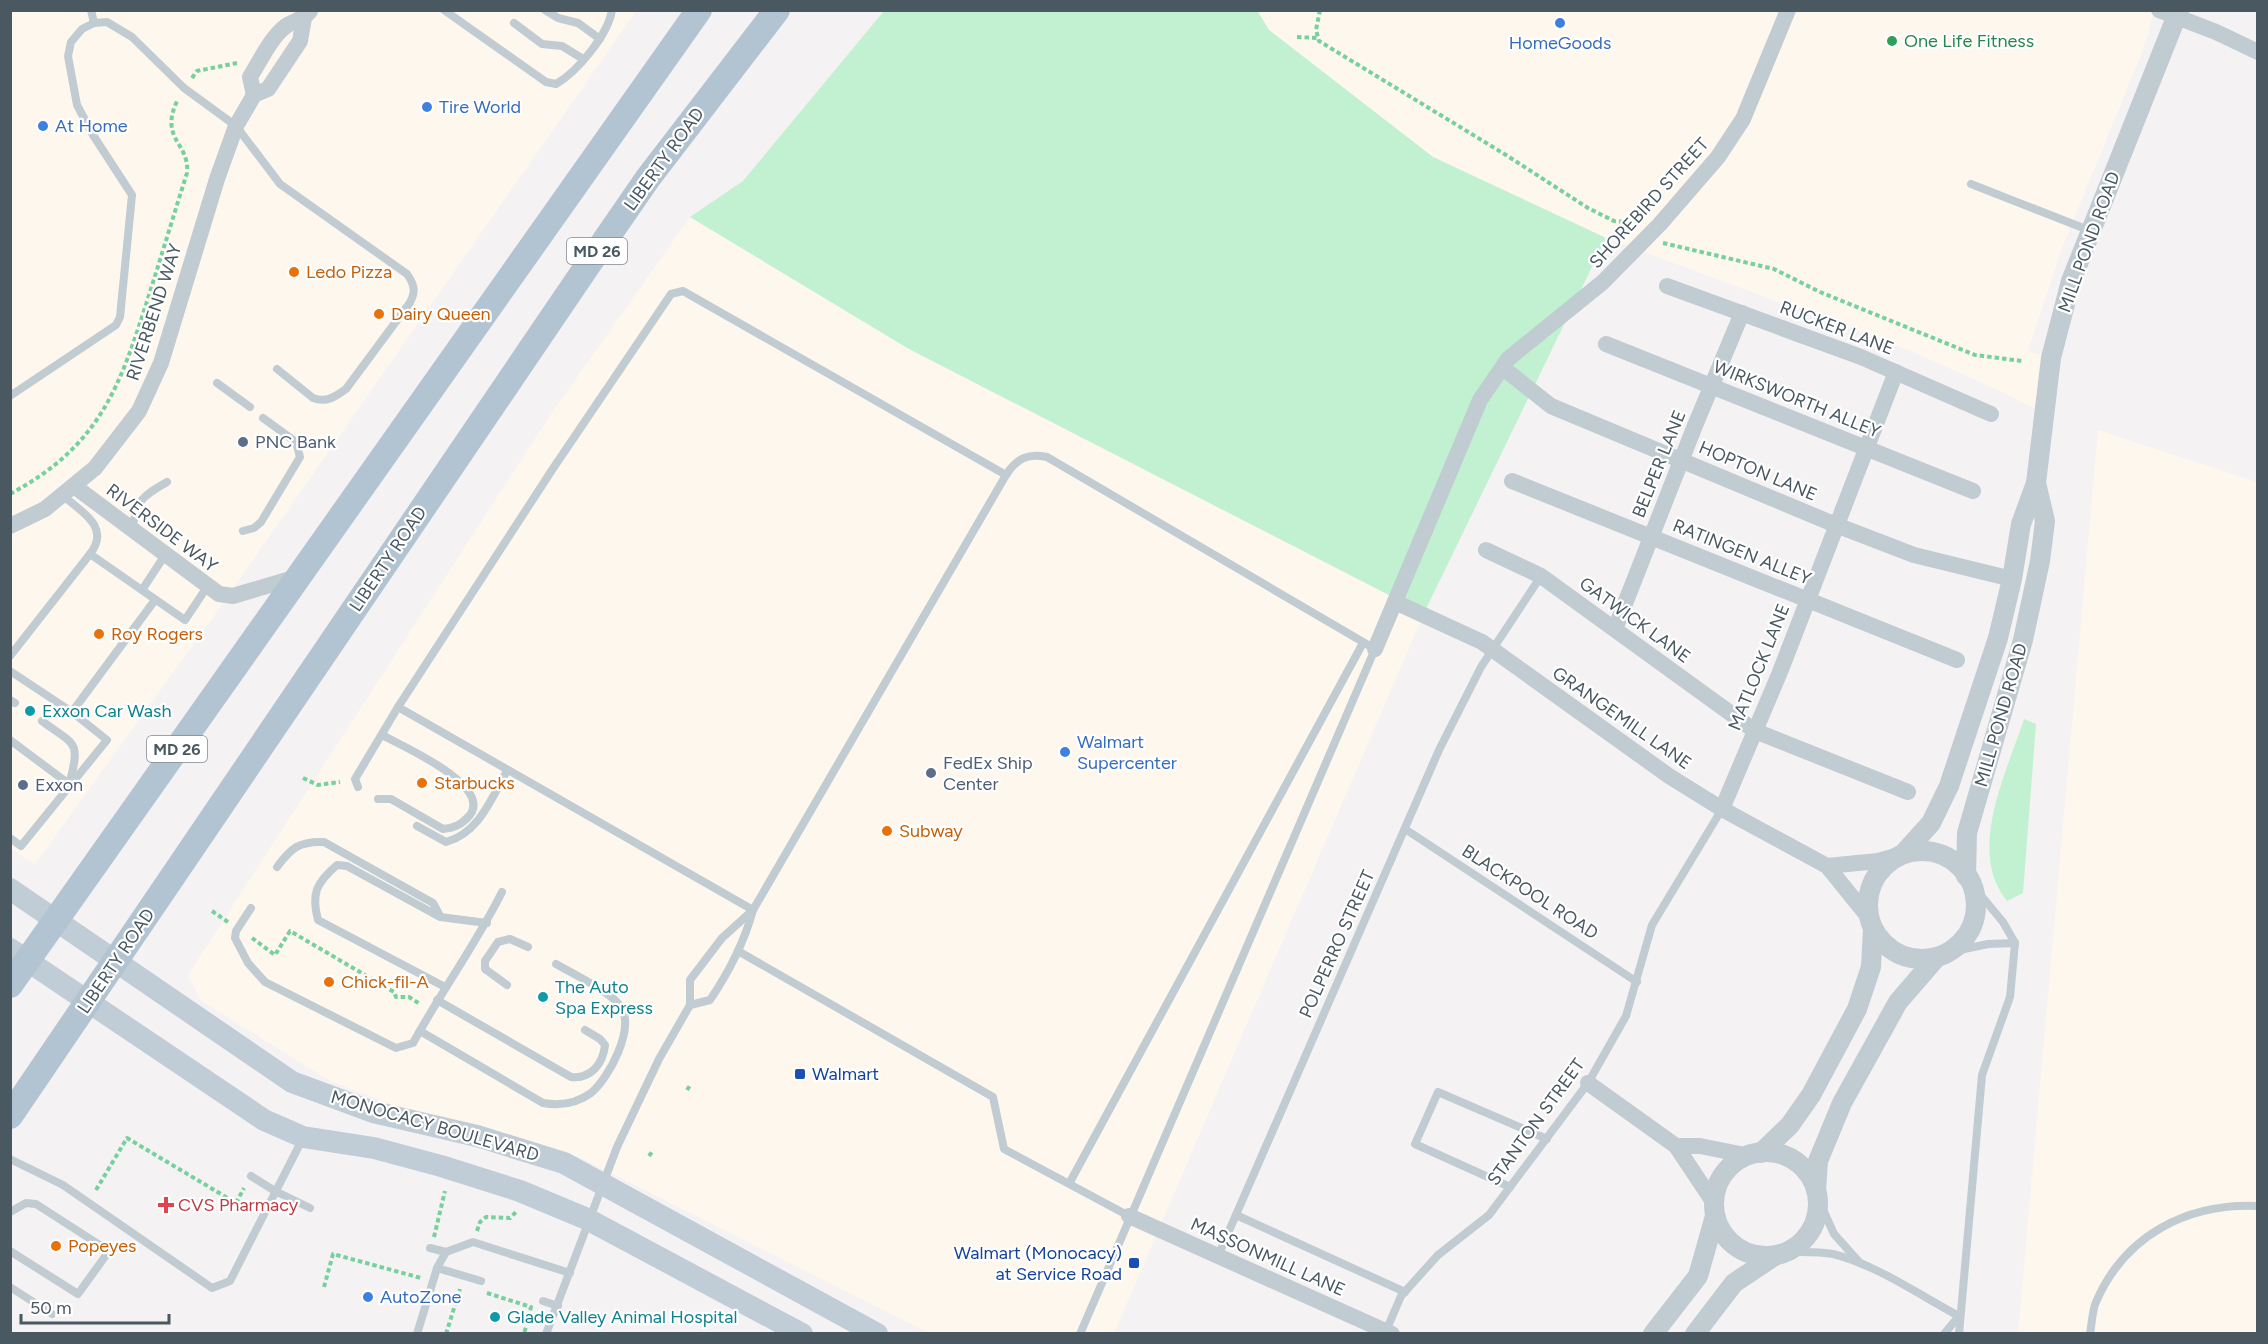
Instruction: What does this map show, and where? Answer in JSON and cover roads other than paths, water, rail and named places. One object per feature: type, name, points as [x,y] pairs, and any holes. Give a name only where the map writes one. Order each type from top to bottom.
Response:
[{"type":"main road","name":"LIBERTY ROAD","points":[[10,1116],[648,178],[777,10]]},
{"type":"main road","name":"MD 26","points":[[10,985],[19,955],[56,921],[694,14]]},
{"type":"main road","name":"MONOCACY BOULEVARD","points":[[10,890],[292,1082],[373,1112],[477,1136],[535,1153],[603,1184],[654,1214],[877,1334]]},
{"type":"main road","name":"MONOCACY BOULEVARD","points":[[19,955],[264,1120],[303,1137],[374,1148],[520,1191],[590,1220],[802,1334]]},
{"type":"street","name":"SHOREBIRD STREET","points":[[1369,646],[1395,602],[1480,400],[1503,368],[1542,330],[1603,282],[1660,224],[1718,157],[1743,119],[1788,10]]},
{"type":"street","points":[[2171,13],[2258,52]]},
{"type":"street","name":"MILL POND ROAD","points":[[1653,1334],[1698,1276],[1715,1209],[1718,1184],[1727,1170],[1756,1155],[1790,1125],[1811,1095],[1857,1009],[1871,968],[1871,924],[1868,900],[1871,885],[1884,867],[1903,854],[1931,823],[1949,786],[1998,638],[2012,579],[2021,524],[2036,483],[2053,348],[2071,281],[2171,13]]},
{"type":"street","name":"RIVERBEND WAY","points":[[10,526],[45,509],[68,491],[114,446],[140,411],[157,372],[236,126],[254,94],[268,89],[300,41],[308,14]]},
{"type":"street","name":"RUCKER LANE","points":[[1667,286],[1896,372],[1991,414]]},
{"type":"street","name":"BELPER LANE","points":[[1615,629],[1681,460],[1742,314]]},
{"type":"street","name":"WIRKSWORTH ALLEY","points":[[1606,344],[1973,491]]},
{"type":"street","name":"HOPTON LANE","points":[[1503,368],[1551,406],[1836,525],[1914,555],[2012,579]]},
{"type":"street","name":"MATLOCK LANE","points":[[1722,809],[1755,731],[1896,372]]},
{"type":"street","name":"RATINGEN ALLEY","points":[[1512,481],[1957,660]]},
{"type":"street","name":"MILL POND ROAD","points":[[1695,1334],[1734,1283],[1803,1240],[1812,1229],[1817,1215],[1818,1161],[1842,1103],[1898,1002],[1943,955],[1962,943],[1970,930],[1977,901],[1970,881],[1966,833],[2023,640],[2040,561],[2045,521],[2036,483]]},
{"type":"street","name":"RIVERSIDE WAY","points":[[68,491],[132,530],[219,594],[233,596],[298,577]]},
{"type":"street","name":"GATWICK LANE","points":[[1486,550],[1541,576],[1755,731],[1908,792]]},
{"type":"street","name":"GRANGEMILL LANE","points":[[1395,602],[1482,642],[1669,776],[1722,809],[1827,866]]},
{"type":"street","points":[[1827,866],[1878,861],[1903,854],[1929,851],[1941,854],[1960,866],[1970,881]]},
{"type":"street","points":[[1827,866],[1871,924],[1881,941],[1892,951],[1921,960],[1943,955]]},
{"type":"street","points":[[1588,1083],[1676,1146],[1715,1209],[1721,1231],[1738,1247],[1760,1256],[1781,1254]]},
{"type":"street","points":[[1676,1146],[1700,1146],[1756,1155],[1784,1155],[1797,1162],[1807,1173],[1816,1192]]},
{"type":"street","name":"MASSONMILL LANE","points":[[1129,1216],[1389,1332]]},
{"type":"lane","points":[[91,10],[94,23]]},
{"type":"lane","points":[[444,10],[546,82],[556,84],[567,78],[600,39],[609,13]]},
{"type":"lane","points":[[545,10],[558,18],[578,23],[600,39]]},
{"type":"lane","points":[[10,396],[116,325],[120,317],[132,195],[93,135],[77,105],[68,56],[71,42],[82,29],[94,23],[107,22],[118,26],[184,88],[236,126],[280,184],[407,274],[413,283],[414,291],[409,304],[346,389],[335,397],[319,400],[294,384],[277,369]]},
{"type":"lane","points":[[514,23],[542,44],[562,46],[583,58]]},
{"type":"lane","points":[[1971,183],[2091,232]]},
{"type":"lane","points":[[358,787],[356,779],[398,707],[463,611],[552,470],[671,294],[683,291],[1006,475]]},
{"type":"lane","points":[[218,383],[250,407]]},
{"type":"lane","points":[[243,531],[254,528],[261,522],[300,457],[296,442],[263,418]]},
{"type":"lane","points":[[690,1005],[710,1000],[745,939],[753,910],[842,761],[1006,475],[1014,463],[1023,457],[1034,454],[1047,457],[1369,646]]},
{"type":"lane","points":[[132,530],[138,502],[144,495],[167,482]]},
{"type":"lane","points":[[10,656],[98,543],[99,534],[96,525],[68,491]]},
{"type":"lane","points":[[90,555],[185,620],[207,587]]},
{"type":"lane","points":[[142,591],[165,555]]},
{"type":"lane","name":"POLPERRO STREET","points":[[1218,1256],[1439,750],[1492,649],[1541,576]]},
{"type":"lane","points":[[72,712],[155,600]]},
{"type":"lane","points":[[1070,1182],[1369,646]]},
{"type":"lane","points":[[1080,1334],[1129,1216],[1154,1165],[1369,646]]},
{"type":"lane","points":[[10,671],[72,712],[107,740],[21,846],[10,838]]},
{"type":"lane","points":[[398,707],[753,910]]},
{"type":"lane","points":[[42,721],[75,745],[77,753],[69,784]]},
{"type":"lane","points":[[378,799],[391,799],[442,829],[464,823],[474,810],[474,799],[466,786],[450,773],[382,735]]},
{"type":"lane","points":[[10,740],[69,784]]},
{"type":"lane","points":[[417,826],[446,842],[462,838],[473,828],[507,771]]},
{"type":"lane","name":"STANTON STREET","points":[[1389,1332],[1405,1292],[1438,1255],[1489,1215],[1588,1083],[1626,1016],[1652,926],[1722,809]]},
{"type":"lane","name":"BLACKPOOL ROAD","points":[[1405,829],[1637,982]]},
{"type":"lane","points":[[277,867],[290,849],[305,841],[324,842],[433,903],[441,917]]},
{"type":"lane","points":[[445,987],[318,920],[313,900],[324,876],[337,866],[347,866],[441,917],[486,923]]},
{"type":"lane","points":[[1959,1334],[1982,1075],[2010,997],[2015,943],[2003,922],[1970,881]]},
{"type":"lane","points":[[251,908],[237,928],[235,938],[248,963],[265,982],[396,1048],[413,1043],[437,1000],[486,923],[502,892]]},
{"type":"lane","points":[[546,1334],[635,1105],[690,1005],[690,980],[722,938],[753,910]]},
{"type":"lane","points":[[507,985],[490,975],[485,969],[485,961],[498,942],[510,939],[528,946]]},
{"type":"lane","points":[[1943,955],[1988,944],[2015,943]]},
{"type":"lane","points":[[738,951],[993,1097],[1004,1149],[1070,1182],[1129,1216]]},
{"type":"lane","points":[[420,1031],[543,1103],[561,1106],[577,1100],[591,1092],[605,1076],[624,1040],[628,1022],[620,1006],[556,964]]},
{"type":"lane","points":[[437,1000],[571,1077],[579,1078],[593,1072],[604,1054],[605,1045],[585,1030]]},
{"type":"lane","points":[[1510,1187],[1415,1144],[1438,1092],[1547,1139]]},
{"type":"lane","points":[[10,1160],[63,1185],[212,1288],[230,1281],[303,1137]]},
{"type":"lane","points":[[251,1176],[310,1208]]},
{"type":"lane","points":[[1816,1192],[1834,1234],[1860,1264]]},
{"type":"lane","points":[[10,1212],[26,1203],[36,1204],[109,1251],[78,1294],[10,1251]]},
{"type":"lane","points":[[2090,1334],[2095,1303],[2116,1264],[2152,1231],[2190,1215],[2227,1204],[2258,1206]]},
{"type":"lane","points":[[1236,1215],[1405,1292]]},
{"type":"lane","points":[[430,1248],[446,1252],[473,1242],[570,1273]]},
{"type":"lane","points":[[417,1334],[437,1268],[446,1252]]},
{"type":"lane","points":[[1781,1254],[1833,1254],[1860,1264],[1959,1316]]},
{"type":"lane","points":[[437,1268],[481,1281]]},
{"type":"lane","points":[[10,1287],[52,1314]]},
{"type":"lane","points":[[543,1301],[558,1306]]},
{"type":"lane","points":[[1944,1334],[1959,1316]]},
{"type":"place","name":"HomeGoods","points":[[1560,23]]},
{"type":"place","name":"One Life Fitness","points":[[1892,41]]},
{"type":"place","name":"Tire World","points":[[427,107]]},
{"type":"place","name":"At Home","points":[[43,126]]},
{"type":"place","name":"Ledo Pizza","points":[[294,272]]},
{"type":"place","name":"Dairy Queen","points":[[379,314]]},
{"type":"place","name":"PNC Bank","points":[[243,442]]},
{"type":"place","name":"Roy Rogers","points":[[99,634]]},
{"type":"place","name":"Exxon Car Wash","points":[[30,711]]},
{"type":"place","name":"Walmart Supercenter","points":[[1065,752]]},
{"type":"place","name":"FedEx Ship Center","points":[[931,773]]},
{"type":"place","name":"Starbucks","points":[[422,783]]},
{"type":"place","name":"Exxon","points":[[23,785]]},
{"type":"place","name":"Subway","points":[[887,831]]},
{"type":"place","name":"Chick-fil-A","points":[[329,982]]},
{"type":"place","name":"The Auto Spa Express","points":[[543,997]]},
{"type":"place","name":"Walmart","points":[[800,1074]]},
{"type":"place","name":"CVS Pharmacy","points":[[166,1205]]},
{"type":"place","name":"Popeyes","points":[[56,1246]]},
{"type":"place","name":"Walmart (Monocacy) at Service Road","points":[[1134,1263]]},
{"type":"place","name":"AutoZone","points":[[368,1297]]},
{"type":"place","name":"Glade Valley Animal Hospital","points":[[495,1317]]}]
